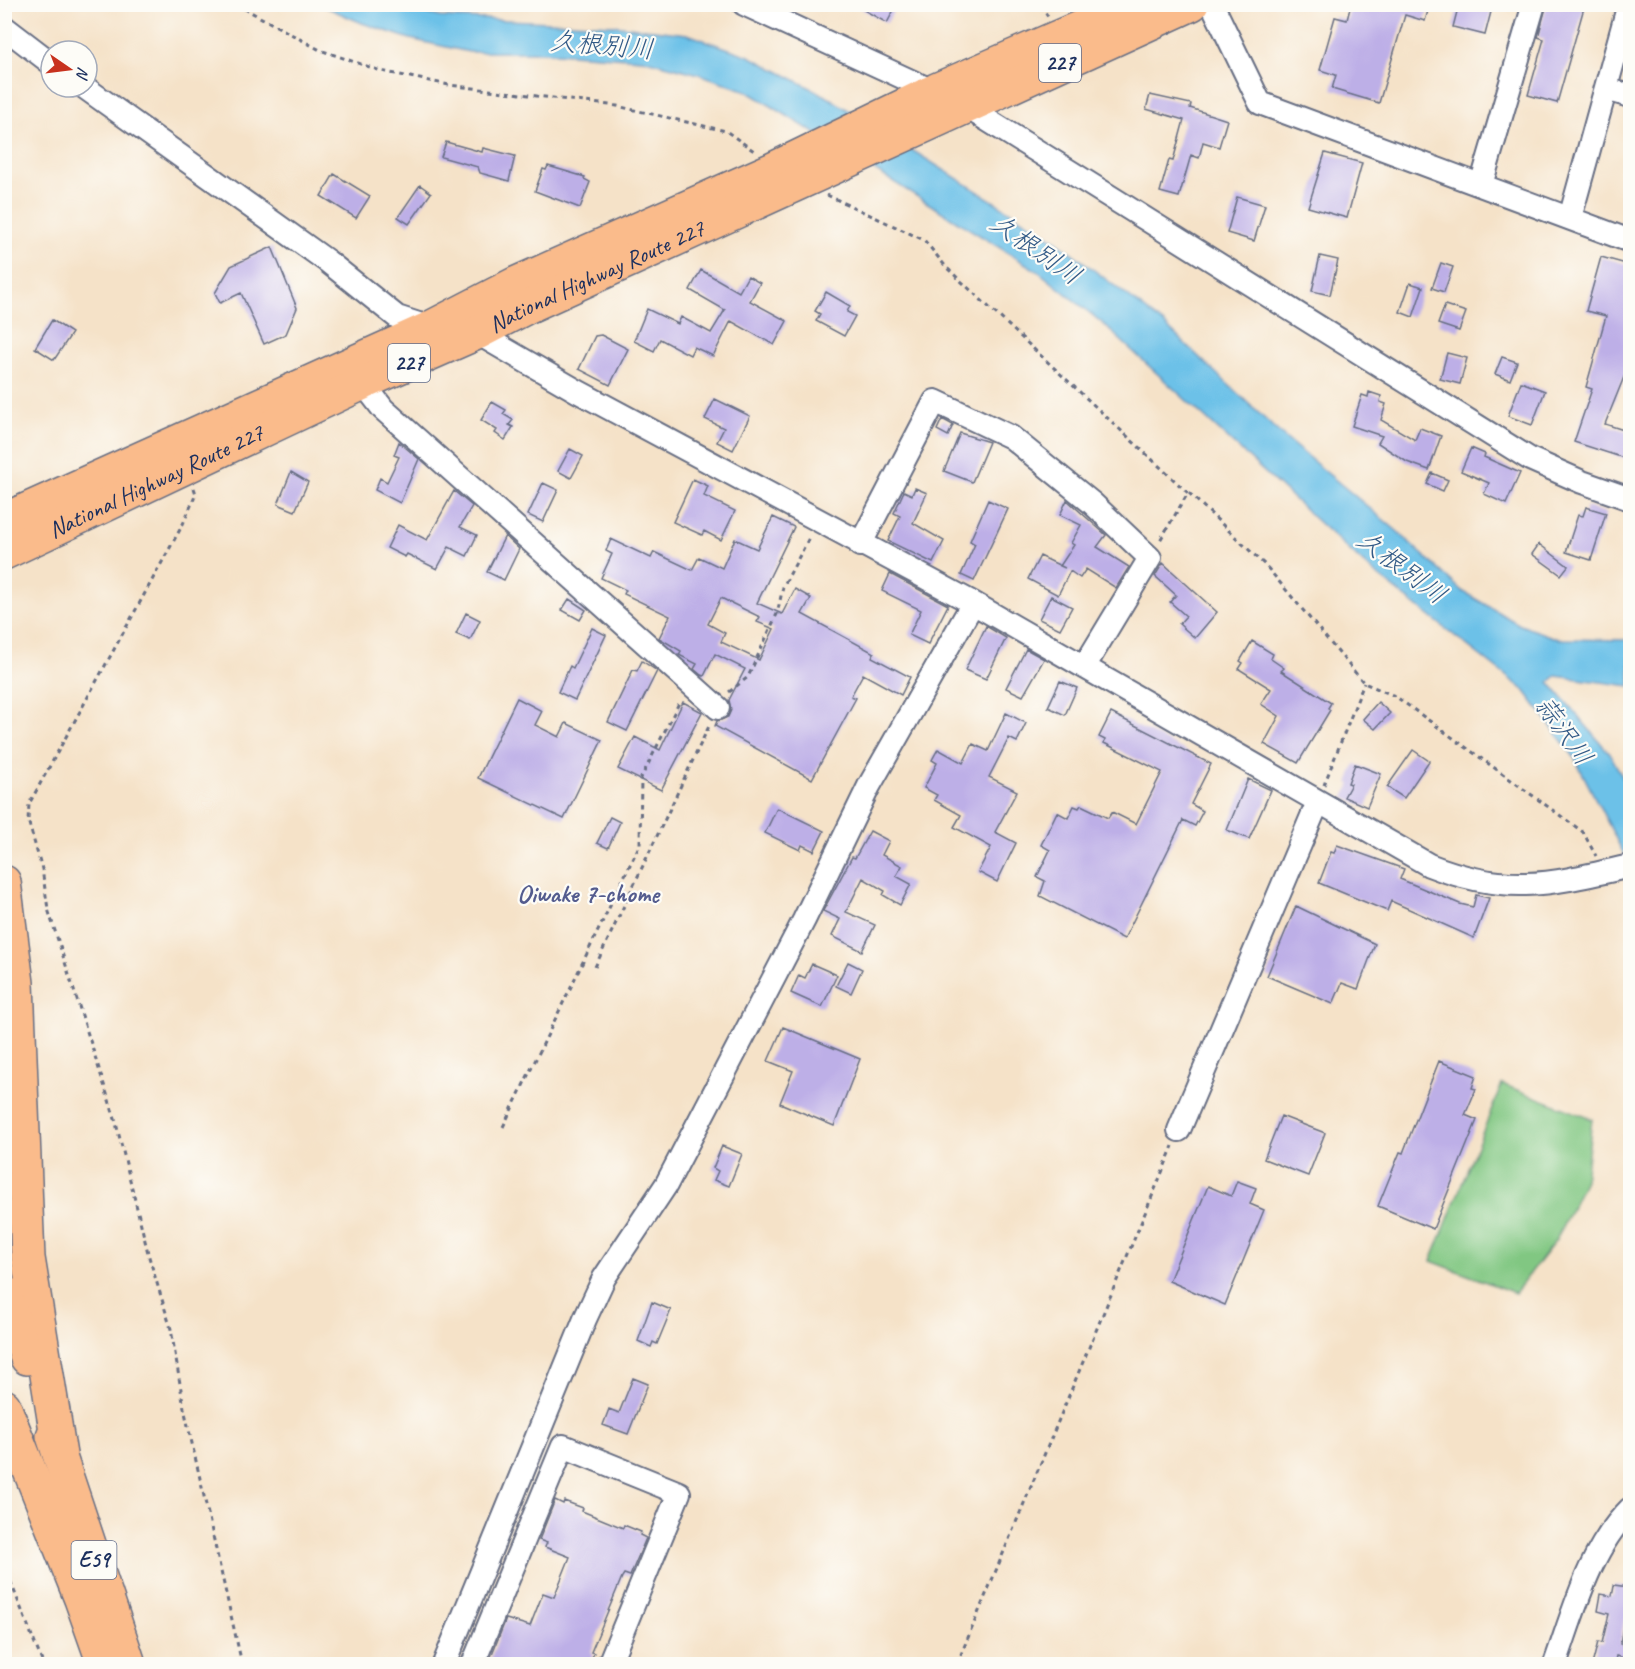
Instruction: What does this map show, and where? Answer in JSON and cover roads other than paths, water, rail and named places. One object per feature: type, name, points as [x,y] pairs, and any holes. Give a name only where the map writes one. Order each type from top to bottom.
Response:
[{"type":"highway","name":"National Highway Route 227","points":[[4,553],[363,383],[477,333],[796,172],[895,110],[936,90],[1134,4]]},
{"type":"highway","name":"National Highway Route 227","points":[[4,520],[428,329],[517,283],[796,172],[929,123],[1192,4]]},
{"type":"highway","points":[[4,882],[17,983],[28,1258],[60,1455]]},
{"type":"highway","name":"E59","points":[[4,1292],[129,1665]]},
{"type":"highway","points":[[4,1406],[81,1599],[104,1665]]},
{"type":"street","points":[[744,4],[936,90],[965,106],[1530,459],[1630,500]]},
{"type":"street","points":[[1212,4],[1260,103],[1630,241]]},
{"type":"street","points":[[1481,185],[1534,4]]},
{"type":"street","points":[[1570,218],[1629,4]]},
{"type":"street","points":[[4,27],[39,54]]},
{"type":"street","points":[[1606,89],[1630,96]]},
{"type":"street","points":[[99,98],[327,261],[397,317],[428,329],[477,333],[578,391],[860,545],[973,603],[1429,865],[1461,877],[1503,884],[1546,885],[1618,869]]},
{"type":"street","points":[[363,383],[383,409],[718,708]]},
{"type":"street","points":[[860,545],[935,400],[1011,437],[1092,503],[1150,558],[1084,667]]},
{"type":"street","points":[[444,1665],[585,1319],[604,1278],[666,1185],[804,920],[869,786],[973,603]]},
{"type":"street","points":[[1179,1130],[1318,802]]},
{"type":"street","points":[[473,1665],[563,1446],[679,1493],[609,1665]]},
{"type":"street","points":[[1555,1665],[1586,1577],[1607,1536],[1630,1509]]},
{"type":"street","points":[[489,1558],[513,1568]]},
{"type":"water","points":[[321,5],[392,5],[441,17],[612,25],[687,34],[749,56],[826,96],[1055,240],[1164,324],[1284,437],[1397,531],[1462,591],[1520,625],[1558,639],[1630,640],[1630,686],[1556,676],[1549,682],[1610,754],[1630,791],[1630,866],[1574,757],[1524,690],[1372,571],[1101,322],[1039,272],[747,91],[699,74],[642,59],[542,52],[469,52],[410,39],[362,23]]},
{"type":"district","name":"Oiwake 7-chome","points":[[588,893]]},
{"type":"water label","name":"久根別川","points":[[602,45]]},
{"type":"water label","name":"久根別川","points":[[1036,249]]},
{"type":"water label","name":"久根別川","points":[[1402,567]]},
{"type":"water label","name":"蒜沢川","points":[[1564,731]]}]
